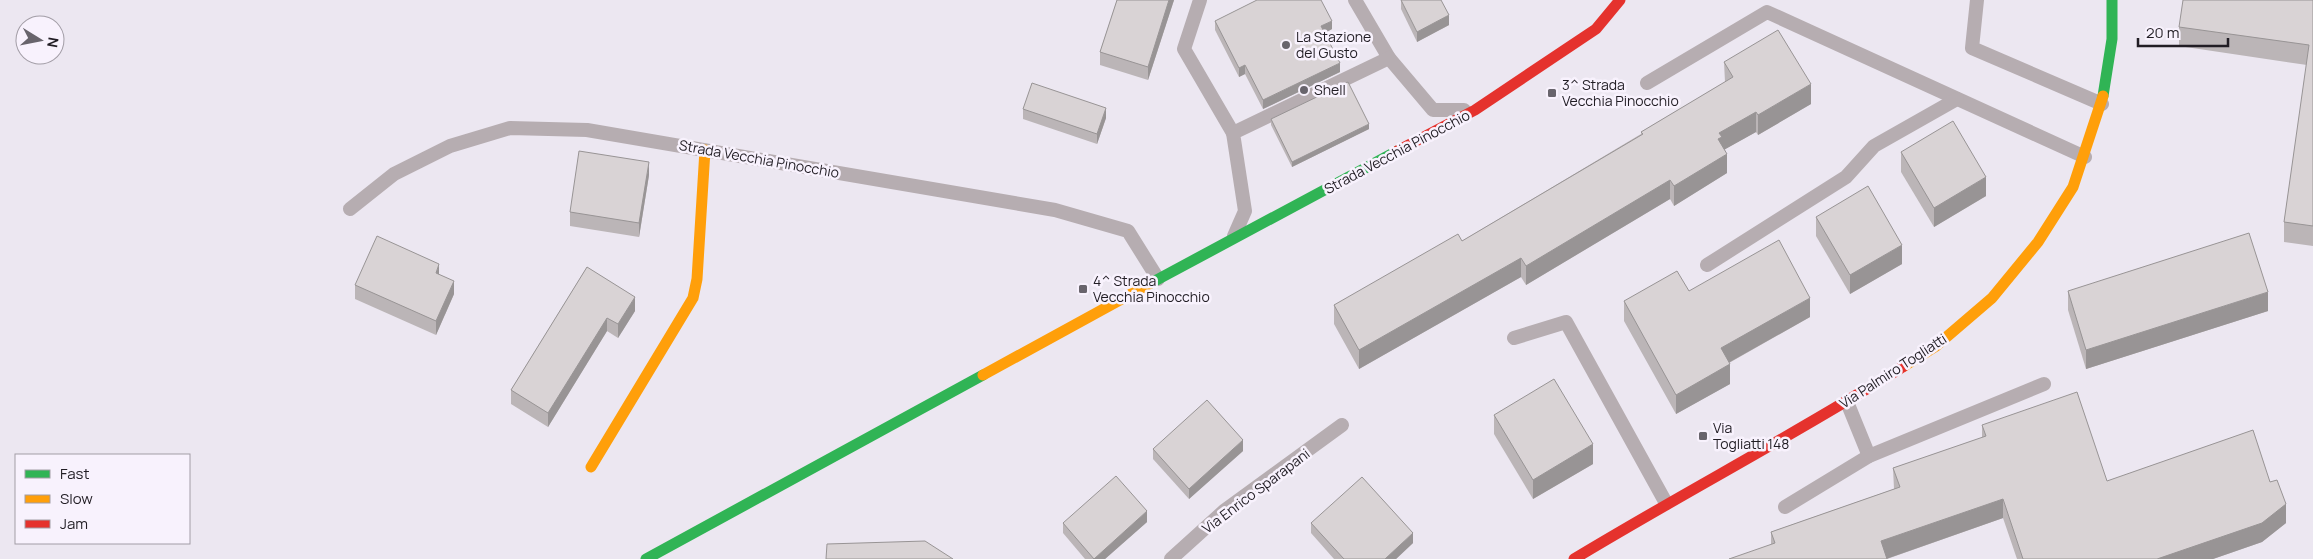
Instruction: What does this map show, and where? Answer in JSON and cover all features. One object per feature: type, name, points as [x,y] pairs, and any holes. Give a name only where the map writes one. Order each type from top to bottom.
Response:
[{"type":"street","name":"Strada Vecchia Pinocchio","points":[[646,559],[1158,279],[1475,110],[1596,29],[1620,0]]},
{"type":"street","name":"Via Palmiro Togliatti","points":[[1574,559],[1592,554],[1666,503],[1847,402],[1936,346],[1992,298],[2038,242],[2073,187],[2102,104],[2112,39],[2112,0]]},
{"type":"street","points":[[590,467],[693,298],[697,279],[705,150]]},
{"type":"lane","points":[[1200,0],[1184,50],[1233,133],[1245,211],[1233,240]]},
{"type":"lane","points":[[1355,0],[1389,58],[1433,110],[1475,110]]},
{"type":"lane","points":[[1977,0],[1972,48],[2102,104]]},
{"type":"lane","points":[[1647,83],[1767,12],[2085,157]]},
{"type":"lane","points":[[1233,133],[1389,58]]},
{"type":"lane","points":[[1707,264],[1846,177],[1874,146],[1957,99]]},
{"type":"lane","name":"Strada Vecchia Pinocchio","points":[[350,209],[394,174],[450,146],[510,128],[587,130],[1055,210],[1128,231],[1158,279]]},
{"type":"lane","points":[[1514,338],[1566,322],[1666,503]]},
{"type":"lane","points":[[1785,507],[1869,456],[2044,384]]},
{"type":"lane","points":[[1847,402],[1869,456]]},
{"type":"lane","name":"Via Enrico Sparapani","points":[[1172,559],[1224,511],[1342,425]]},
{"type":"building","points":[[1117,0],[1169,0],[1148,67],[1100,52]]},
{"type":"building","points":[[1257,0],[1321,0],[1332,21],[1321,26],[1340,63],[1263,100],[1245,65],[1239,68],[1215,21]]},
{"type":"building","points":[[1401,0],[1441,0],[1449,15],[1417,32]]},
{"type":"building","points":[[2183,0],[2313,0],[2313,226],[2284,222],[2309,45],[2179,27]]},
{"type":"building","points":[[1778,30],[1811,84],[1758,115],[1756,112],[1719,133],[1722,137],[1718,139],[1727,154],[1674,186],[1670,180],[1526,266],[1521,258],[1359,350],[1334,305],[1458,234],[1462,241],[1643,134],[1641,132],[1733,77],[1724,62]]},
{"type":"building","points":[[1348,82],[1369,124],[1292,162],[1271,119]]},
{"type":"building","points":[[1032,83],[1106,108],[1097,134],[1023,109]]},
{"type":"building","points":[[1953,121],[1986,177],[1934,208],[1901,152]]},
{"type":"building","points":[[579,151],[649,162],[639,223],[570,212]]},
{"type":"building","points":[[1868,186],[1902,245],[1850,275],[1816,217]]},
{"type":"building","points":[[2249,233],[2268,292],[2086,350],[2068,291]]},
{"type":"building","points":[[377,236],[439,264],[436,273],[454,281],[436,321],[355,285]]},
{"type":"building","points":[[1779,240],[1810,298],[1721,348],[1730,364],[1676,395],[1624,301],[1677,271],[1689,291]]},
{"type":"building","points":[[587,267],[635,297],[618,324],[607,318],[548,413],[511,390]]},
{"type":"building","points":[[1554,379],[1593,444],[1533,480],[1494,415]]},
{"type":"building","points":[[2077,392],[2107,481],[2253,430],[2270,482],[2277,480],[2286,504],[2262,523],[2157,559],[2023,559],[2003,499],[1881,541],[1887,559],[1729,559],[1775,543],[1771,532],[1900,487],[1893,468],[1986,436],[1982,425]]},
{"type":"building","points":[[1207,400],[1243,440],[1189,489],[1153,449]]},
{"type":"building","points":[[1116,476],[1147,511],[1094,559],[1063,523]]},
{"type":"building","points":[[1362,477],[1413,533],[1385,559],[1344,559],[1311,523]]},
{"type":"building","points":[[925,541],[953,559],[826,559],[827,544]]},
{"type":"traffic: fast","points":[[2103,96],[2112,39],[2112,0]]},
{"type":"traffic: fast","points":[[1151,283],[1397,151]]},
{"type":"traffic: fast","points":[[646,559],[983,375]]},
{"type":"traffic: slow","points":[[1904,366],[1936,346],[1992,298],[2038,242],[2073,187],[2103,96]]},
{"type":"traffic: slow","points":[[591,467],[693,298],[697,279],[705,150]]},
{"type":"traffic: slow","points":[[983,375],[1151,283]]},
{"type":"traffic: jam","points":[[1397,151],[1475,110],[1596,29],[1620,0]]},
{"type":"traffic: jam","points":[[1574,559],[1822,416],[1904,366]]},
{"type":"place","name":"La Stazione del Gusto","points":[[1286,45]]},
{"type":"place","name":"Shell","points":[[1304,90]]},
{"type":"place","name":"3^ Strada Vecchia Pinocchio","points":[[1552,93]]},
{"type":"place","name":"4^ Strada Vecchia Pinocchio","points":[[1083,289]]},
{"type":"place","name":"Via Togliatti 148","points":[[1703,436]]}]
